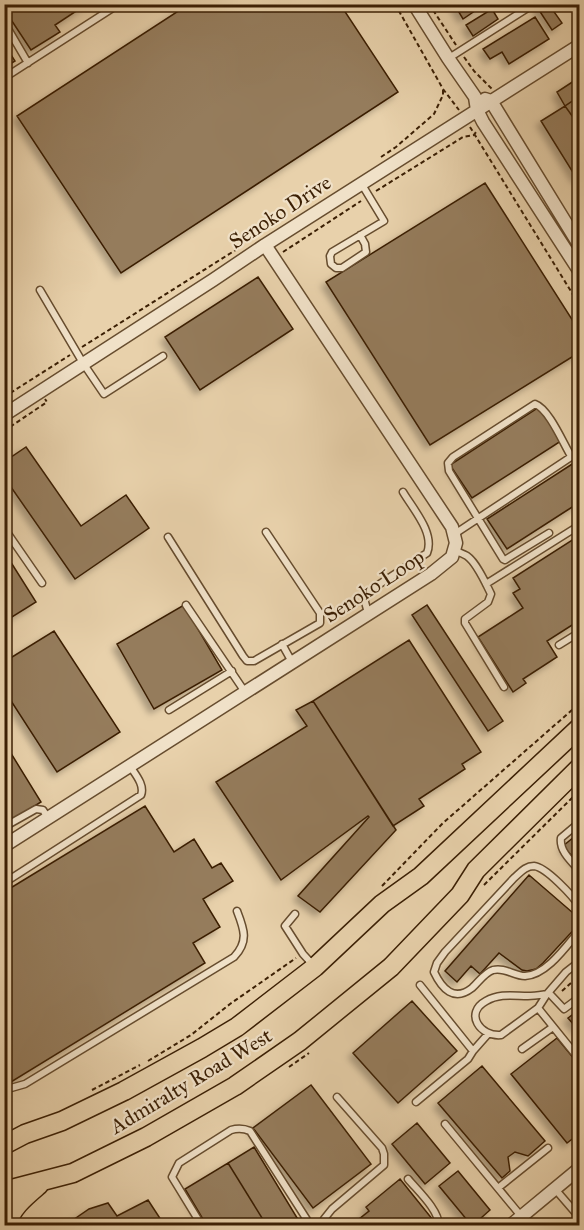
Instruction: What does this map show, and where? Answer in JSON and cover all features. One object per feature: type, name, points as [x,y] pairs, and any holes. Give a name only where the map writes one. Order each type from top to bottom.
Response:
[{"type":"main road","name":"Admiralty Road West","points":[[4,1145],[114,1096],[193,1054],[237,1027],[309,960],[421,876],[579,727]]},
{"type":"main road","name":"Admiralty Road West","points":[[4,1191],[73,1173],[146,1137],[235,1086],[300,1041],[391,967],[460,895],[476,870],[579,767]]},
{"type":"main road","points":[[6,1226],[9,1215],[42,1182]]},
{"type":"street","points":[[414,4],[475,97],[477,110],[483,122],[579,272]]},
{"type":"street","name":"Senoko Drive","points":[[4,415],[361,183],[579,45]]},
{"type":"street","points":[[475,97],[491,101],[578,239]]},
{"type":"street","name":"Senoko Loop","points":[[4,846],[369,614],[431,574],[452,557],[456,543],[452,527],[265,245]]},
{"type":"street","points":[[510,1226],[579,1168]]},
{"type":"lane","points":[[4,78],[119,4]]},
{"type":"lane","points":[[448,58],[534,4]]},
{"type":"lane","points":[[4,22],[28,63]]},
{"type":"lane","points":[[360,236],[365,244],[366,252],[342,267],[331,264],[332,252],[384,221],[361,183]]},
{"type":"lane","points":[[561,245],[578,239]]},
{"type":"lane","points":[[40,290],[104,394],[163,356]]},
{"type":"lane","points":[[549,533],[505,560],[503,559],[449,471],[448,463],[453,457],[535,405],[541,406],[547,414],[571,456]]},
{"type":"lane","points":[[453,534],[579,451]]},
{"type":"lane","points":[[369,614],[365,602],[365,596],[369,591],[427,553],[430,546],[428,533],[403,492]]},
{"type":"lane","points":[[486,584],[579,525]]},
{"type":"lane","points":[[4,528],[42,583]]},
{"type":"lane","points":[[168,537],[243,656],[247,661],[254,661],[320,623],[320,613],[266,532]]},
{"type":"lane","points":[[454,550],[472,561],[491,594],[488,602],[465,619],[465,623],[504,687]]},
{"type":"lane","points":[[186,604],[245,692]]},
{"type":"lane","points":[[559,645],[579,632]]},
{"type":"lane","points":[[282,644],[292,663]]},
{"type":"lane","points":[[169,710],[232,671]]},
{"type":"lane","points":[[4,883],[141,795],[142,786],[130,766]]},
{"type":"lane","points":[[4,827],[36,809],[43,810],[49,818]]},
{"type":"lane","points":[[579,822],[559,842],[579,871]]},
{"type":"lane","points":[[579,907],[574,899],[544,871],[535,866],[526,868],[445,952],[434,972],[440,984],[452,993],[460,994],[494,970],[526,976],[555,960],[579,930]]},
{"type":"lane","points":[[4,1090],[25,1084],[234,957],[240,951],[244,937],[244,929],[237,911]]},
{"type":"lane","points":[[295,914],[285,926],[309,960]]},
{"type":"lane","points":[[555,960],[566,972]]},
{"type":"lane","points":[[579,961],[566,972],[550,995],[538,1008],[501,1035],[494,1036],[483,1031],[476,1019],[475,1012],[479,1006],[495,997],[550,995],[564,1009],[579,997]]},
{"type":"lane","points":[[420,985],[474,1051]]},
{"type":"lane","points":[[538,1008],[579,1060]]},
{"type":"lane","points":[[522,1049],[553,1027]]},
{"type":"lane","points":[[416,1102],[468,1059],[489,1034]]},
{"type":"lane","points":[[325,1226],[324,1219],[332,1209],[384,1165],[385,1161],[382,1148],[337,1097]]},
{"type":"lane","points":[[445,1124],[521,1216]]},
{"type":"lane","points":[[202,1226],[172,1177],[179,1163],[237,1128],[250,1131],[311,1226]]},
{"type":"lane","points":[[498,1188],[548,1148]]},
{"type":"lane","points":[[408,1179],[439,1218],[439,1226]]},
{"type":"lane","points":[[555,1188],[579,1218]]},
{"type":"path","points":[[378,159],[396,147],[434,114],[443,95],[443,89],[395,4]]},
{"type":"path","points":[[474,135],[579,306]]},
{"type":"path","points":[[4,397],[247,242]]},
{"type":"path","points":[[379,889],[444,823],[579,703]]},
{"type":"path","points":[[85,1093],[144,1063],[191,1035],[273,973],[309,960]]},
{"type":"path","points":[[550,995],[579,975]]},
{"type":"building","points":[[4,4],[87,4],[55,25],[60,32],[31,50],[4,9]]},
{"type":"building","points":[[189,4],[340,4],[398,92],[121,273],[17,116]]},
{"type":"building","points":[[454,4],[485,4],[463,19]]},
{"type":"building","points":[[540,4],[558,4],[552,9],[562,23],[552,30],[537,7]]},
{"type":"building","points":[[492,9],[498,19],[473,36],[466,25]]},
{"type":"building","points":[[535,17],[549,39],[509,64],[502,52],[490,59],[483,49]]},
{"type":"building","points":[[4,44],[15,61],[4,68]]},
{"type":"building","points":[[580,77],[580,96],[565,106],[557,92]]},
{"type":"building","points":[[580,96],[580,127],[565,106]]},
{"type":"building","points":[[565,106],[580,127],[580,177],[577,179],[541,121]]},
{"type":"building","points":[[485,183],[580,332],[580,352],[430,445],[326,282]]},
{"type":"building","points":[[258,277],[293,329],[200,390],[165,337]]},
{"type":"building","points":[[539,407],[561,441],[472,498],[450,465]]},
{"type":"building","points":[[26,447],[81,526],[126,495],[149,528],[75,579],[4,477],[4,462]]},
{"type":"building","points":[[580,459],[580,502],[507,549],[487,519]]},
{"type":"building","points":[[580,535],[580,620],[547,641],[557,657],[523,679],[526,683],[513,692],[478,637],[523,608],[513,593],[520,589],[513,578]]},
{"type":"building","points":[[12,564],[36,602],[4,622],[4,569]]},
{"type":"building","points":[[184,605],[222,670],[154,709],[117,644]]},
{"type":"building","points":[[427,605],[503,721],[488,731],[412,615]]},
{"type":"building","points":[[54,631],[120,732],[57,772],[4,690],[4,662]]},
{"type":"building","points":[[409,640],[481,752],[462,764],[465,769],[419,799],[424,806],[393,826],[313,701]]},
{"type":"building","points":[[313,701],[396,830],[320,912],[298,896],[369,817],[281,880],[216,782],[307,726],[296,710]]},
{"type":"building","points":[[4,742],[41,802],[4,825]]},
{"type":"building","points":[[145,806],[174,852],[194,839],[212,868],[221,863],[233,881],[203,899],[220,927],[193,943],[205,963],[11,1082],[4,1072],[4,892]]},
{"type":"building","points":[[580,832],[580,865],[563,846]]},
{"type":"building","points":[[529,875],[580,919],[580,923],[536,969],[522,970],[499,953],[480,974],[471,966],[457,982],[445,971]]},
{"type":"building","points":[[412,1001],[457,1051],[398,1103],[353,1053]]},
{"type":"building","points":[[580,1009],[580,1032],[568,1018]]},
{"type":"building","points":[[557,1038],[580,1066],[580,1133],[567,1143],[511,1074]]},
{"type":"building","points":[[482,1066],[545,1141],[528,1156],[515,1152],[508,1157],[510,1171],[502,1178],[438,1103]]},
{"type":"building","points":[[311,1085],[371,1164],[313,1208],[253,1128]]},
{"type":"building","points":[[417,1123],[450,1163],[425,1184],[392,1144]]},
{"type":"building","points":[[254,1147],[302,1226],[267,1226],[228,1163]]},
{"type":"building","points":[[228,1163],[267,1226],[207,1226],[185,1189]]},
{"type":"building","points":[[458,1171],[490,1210],[472,1226],[439,1186]]},
{"type":"building","points":[[400,1179],[433,1220],[431,1221],[434,1226],[356,1226],[354,1223],[369,1211],[366,1207]]},
{"type":"building","points":[[148,1200],[165,1226],[69,1226],[73,1220],[89,1209],[108,1203],[117,1216]]}]
